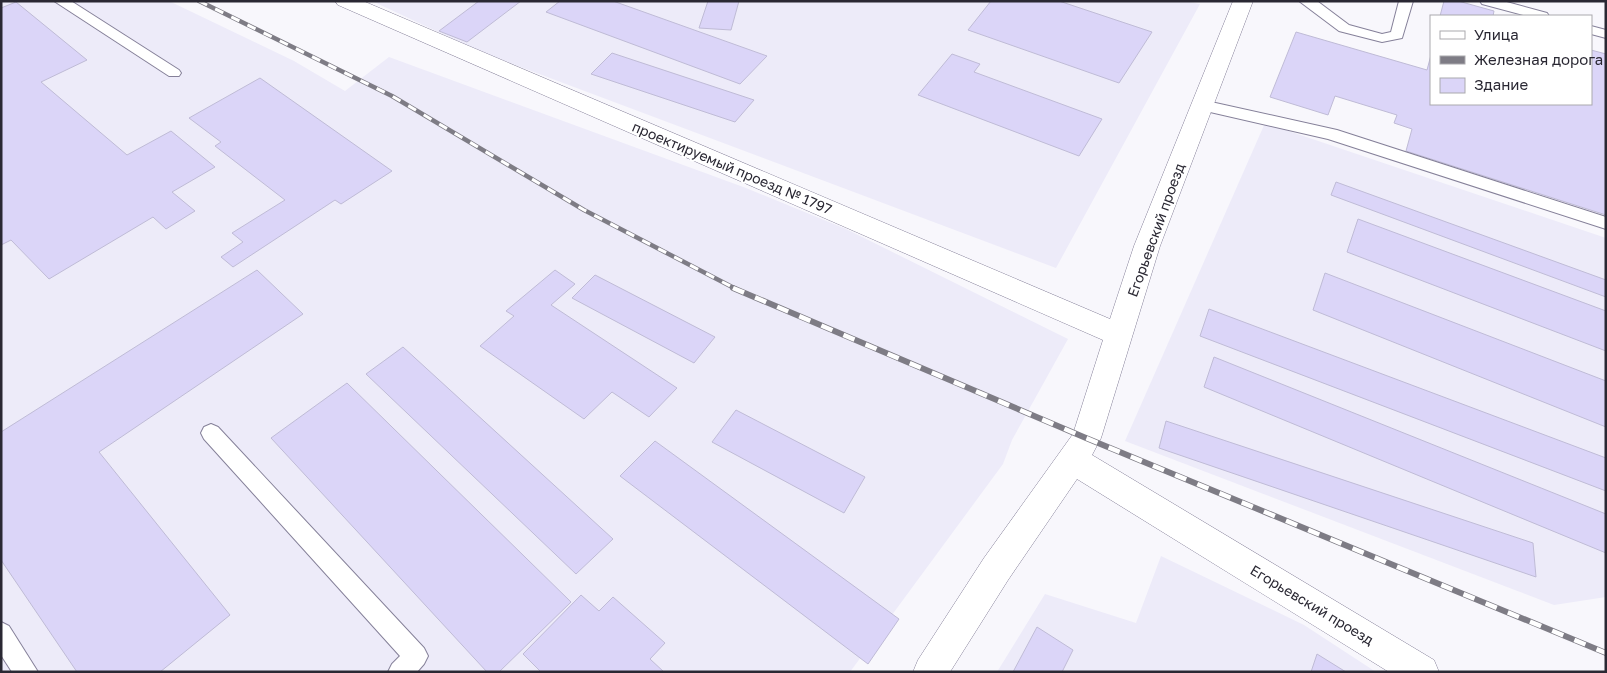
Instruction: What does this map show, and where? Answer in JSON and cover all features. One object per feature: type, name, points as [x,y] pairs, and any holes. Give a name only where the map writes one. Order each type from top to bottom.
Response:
[{"type":"street","name":"проектируемый проезд № 1797","points":[[345,1],[1120,335]]},
{"type":"street","name":"Егорьевский проезд","points":[[930,672],[996,569],[1073,460],[1086,438],[1147,246],[1243,1]]},
{"type":"street","name":"Егорьевский проезд","points":[[1073,460],[1422,672]]},
{"type":"lane","points":[[61,1],[174,72]]},
{"type":"lane","points":[[1306,1],[1319,8],[1344,28],[1388,38],[1398,32],[1406,1]]},
{"type":"lane","points":[[1487,1],[1538,15]]},
{"type":"lane","points":[[1592,30],[1606,34]]},
{"type":"lane","points":[[1202,105],[1331,134],[1606,223]]},
{"type":"lane","points":[[212,434],[416,656],[400,672]]},
{"type":"lane","points":[[1,634],[26,672]]},
{"type":"shaded area","points":[[1,1],[169,1],[294,61],[345,91],[389,57],[746,188],[846,229],[1068,339],[1012,440],[1003,464],[850,672],[1,672]]},
{"type":"shaded area","points":[[372,1],[1184,1],[1200,4],[1056,268],[481,52]]},
{"type":"shaded area","points":[[1265,123],[1606,238],[1606,597],[1554,605],[1125,441]]},
{"type":"shaded area","points":[[1161,556],[1304,625],[1376,672],[997,672],[1045,594],[1136,623]]},
{"type":"building","points":[[479,1],[521,1],[467,42],[439,31]]},
{"type":"building","points":[[560,1],[613,1],[767,56],[740,84],[546,12]]},
{"type":"building","points":[[708,1],[739,1],[731,30],[699,28]]},
{"type":"building","points":[[991,1],[1059,1],[1152,32],[1119,83],[968,30]]},
{"type":"building","points":[[1444,1],[1458,1],[1494,11],[1493,15],[1440,15]]},
{"type":"building","points":[[16,2],[87,60],[41,82],[127,155],[171,131],[215,167],[172,192],[195,211],[166,229],[153,217],[49,279],[11,240],[1,245],[1,8]]},
{"type":"building","points":[[1296,32],[1427,70],[1430,59],[1430,105],[1592,105],[1592,50],[1606,54],[1606,215],[1406,151],[1412,129],[1394,123],[1397,115],[1335,96],[1328,115],[1270,97]]},
{"type":"building","points":[[612,53],[754,100],[735,122],[591,74]]},
{"type":"building","points":[[952,54],[980,64],[974,72],[1102,119],[1079,156],[918,95]]},
{"type":"building","points":[[260,78],[392,171],[341,204],[335,200],[233,267],[221,257],[243,242],[232,233],[285,200],[215,146],[221,142],[189,118]]},
{"type":"building","points":[[1336,182],[1606,280],[1606,297],[1331,195]]},
{"type":"building","points":[[1358,219],[1606,311],[1606,351],[1347,252]]},
{"type":"building","points":[[257,270],[303,314],[99,452],[230,615],[160,672],[77,672],[1,560],[1,432]]},
{"type":"building","points":[[555,270],[575,284],[551,305],[677,388],[649,417],[612,392],[584,419],[480,346],[514,316],[506,311]]},
{"type":"building","points":[[1325,273],[1606,381],[1606,427],[1313,310]]},
{"type":"building","points":[[595,275],[715,337],[694,363],[572,298]]},
{"type":"building","points":[[1209,309],[1606,458],[1606,491],[1200,336]]},
{"type":"building","points":[[403,347],[613,539],[576,574],[366,374]]},
{"type":"building","points":[[1214,357],[1606,514],[1606,553],[1204,387]]},
{"type":"building","points":[[347,383],[571,602],[499,672],[487,672],[271,438]]},
{"type":"building","points":[[736,410],[865,477],[844,513],[712,442]]},
{"type":"building","points":[[1166,421],[1533,543],[1536,577],[1159,448]]},
{"type":"building","points":[[655,441],[899,619],[868,664],[620,476]]},
{"type":"building","points":[[581,595],[599,611],[613,597],[665,643],[650,659],[664,672],[541,672],[523,654]]},
{"type":"building","points":[[1037,627],[1073,650],[1062,672],[1013,672]]},
{"type":"building","points":[[1317,654],[1346,672],[1311,672]]},
{"type":"railway","points":[[199,1],[392,96],[584,210],[736,289]]},
{"type":"railway","points":[[733,288],[1086,438],[1606,653]]}]
